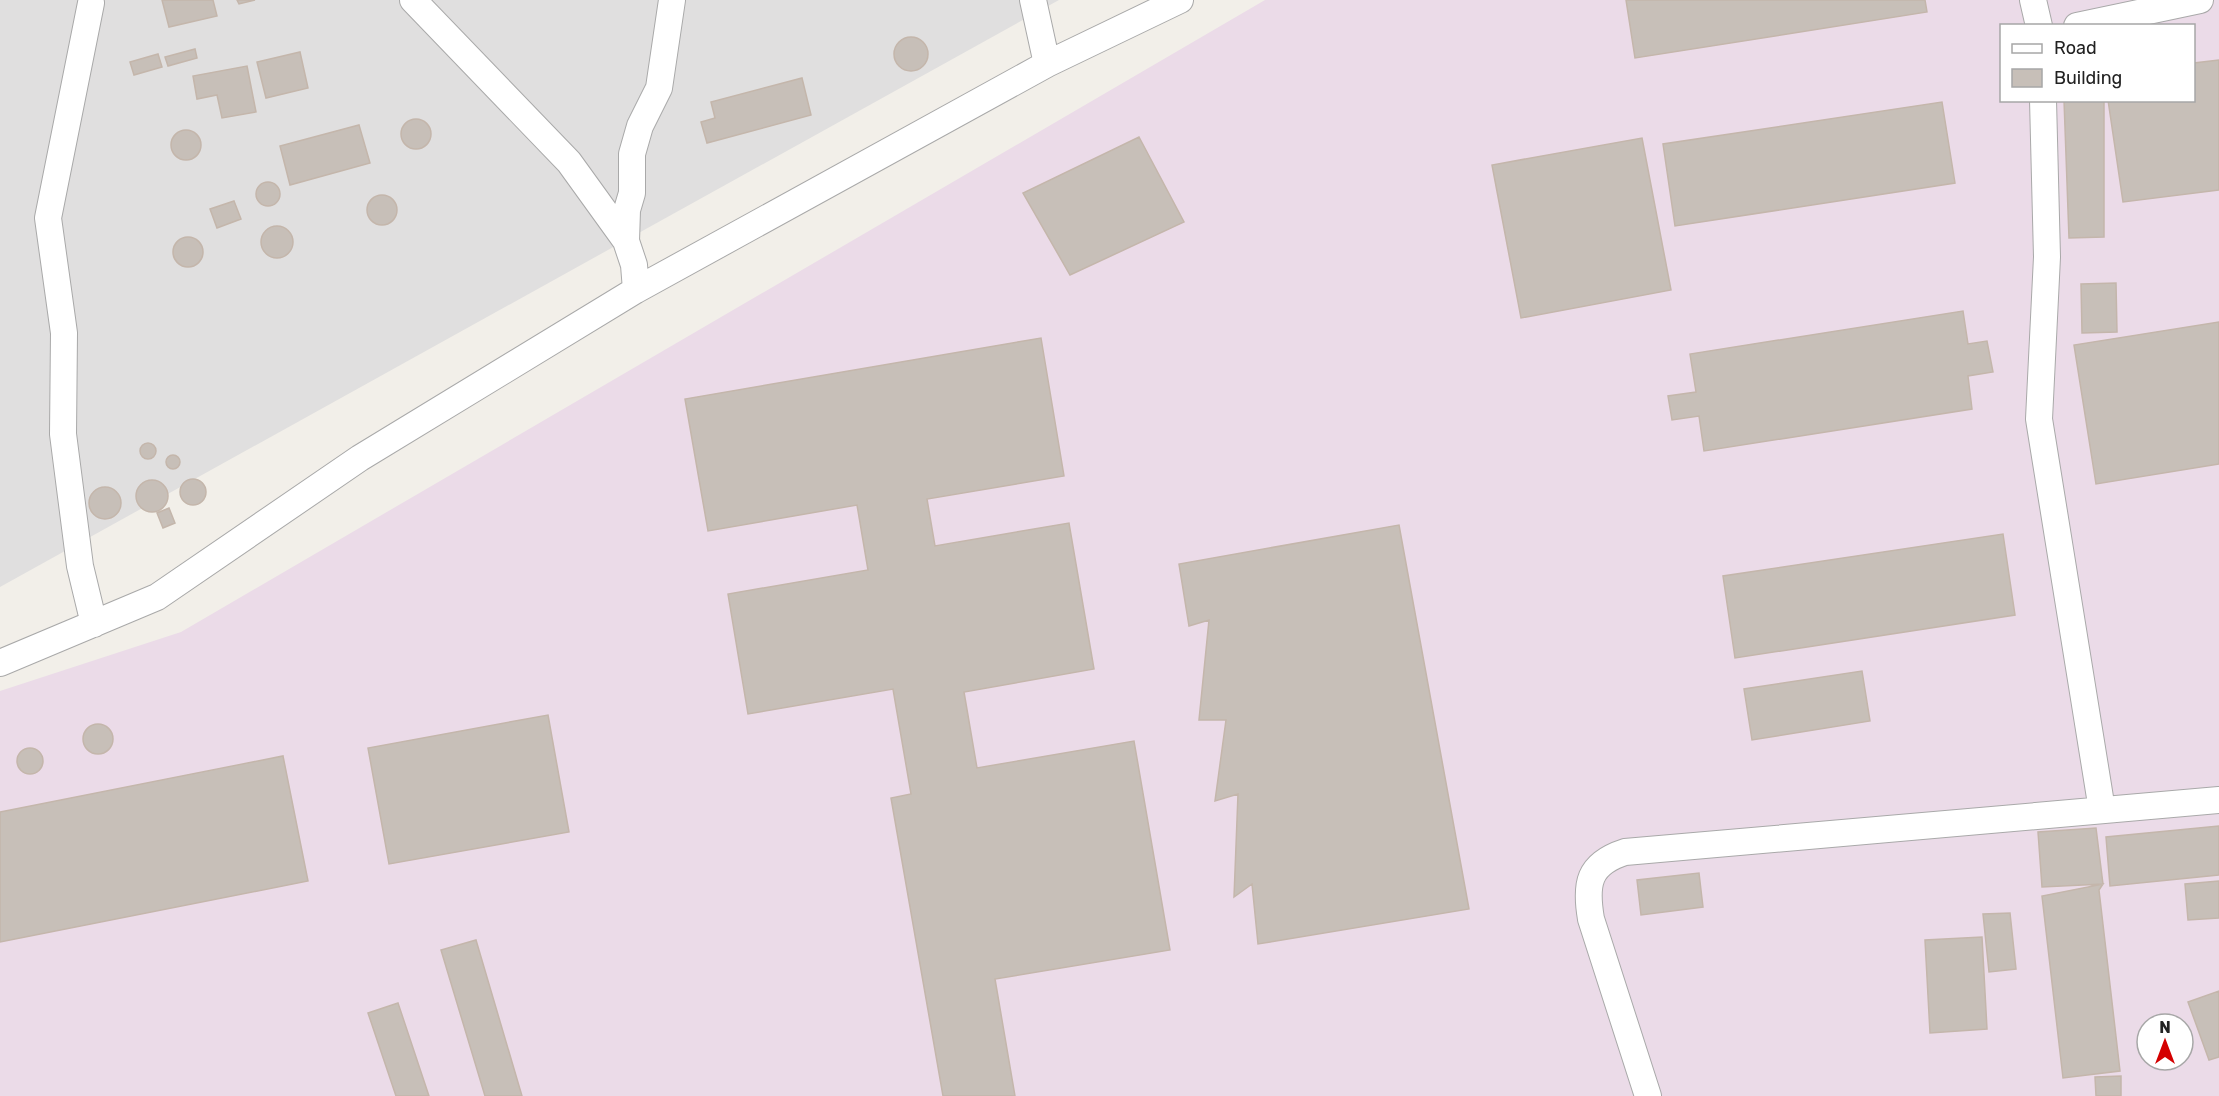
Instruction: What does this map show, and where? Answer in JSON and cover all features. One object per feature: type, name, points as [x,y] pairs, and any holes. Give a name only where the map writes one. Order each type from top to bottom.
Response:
[{"type":"street","points":[[413,0],[569,162],[626,241],[634,265],[636,290]]},
{"type":"street","points":[[626,241],[627,210],[632,193],[632,154],[640,126],[659,88],[672,0]]},
{"type":"street","points":[[1033,0],[1047,64]]},
{"type":"street","points":[[0,663],[157,597],[360,458],[636,290],[1047,64],[1180,0]]},
{"type":"street","points":[[2033,0],[2039,24]]},
{"type":"street","points":[[2086,24],[2200,0]]},
{"type":"street","points":[[91,3],[48,218],[64,333],[63,434],[80,566],[93,624]]},
{"type":"street","points":[[2043,102],[2047,257],[2039,419],[2102,810]]},
{"type":"street","points":[[1648,1096],[1589,908],[1589,881],[1599,866],[1608,858],[1625,852],[2219,800]]},
{"type":"shaded area","points":[[0,0],[1059,0],[0,587]]},
{"type":"shaded area","points":[[1265,0],[2219,0],[2219,1096],[0,1096],[0,691],[181,632]]},
{"type":"building","points":[[162,0],[213,0],[217,16],[169,27]]},
{"type":"building","points":[[237,0],[255,0],[239,4]]},
{"type":"building","points":[[1626,0],[1925,0],[1927,12],[1635,58]]},
{"type":"building","points":[[911,37],[923,42],[928,54],[923,66],[911,71],[899,66],[894,54],[899,42]]},
{"type":"building","points":[[195,49],[197,58],[168,66],[165,57]]},
{"type":"building","points":[[300,52],[308,88],[266,98],[257,62]]},
{"type":"building","points":[[158,54],[162,67],[134,75],[130,62]]},
{"type":"building","points":[[2219,60],[2219,190],[2123,202],[2108,102],[2195,102],[2195,63]]},
{"type":"building","points":[[247,66],[256,112],[222,118],[217,95],[197,99],[193,76]]},
{"type":"building","points":[[802,78],[811,115],[707,143],[701,122],[715,118],[711,102]]},
{"type":"building","points":[[1942,102],[1955,183],[1675,226],[1663,144]]},
{"type":"building","points":[[2064,102],[2104,102],[2104,237],[2069,238]]},
{"type":"building","points":[[416,119],[427,123],[431,134],[427,145],[416,149],[405,145],[401,134],[405,123]]},
{"type":"building","points":[[359,125],[370,163],[290,185],[280,146]]},
{"type":"building","points":[[186,130],[192,131],[200,139],[200,151],[192,159],[186,160],[180,159],[172,151],[171,145],[172,139],[180,131]]},
{"type":"building","points":[[1139,137],[1184,222],[1070,275],[1023,193]]},
{"type":"building","points":[[1642,138],[1671,290],[1521,318],[1492,165]]},
{"type":"building","points":[[268,182],[273,183],[279,189],[279,199],[273,205],[268,206],[263,205],[257,199],[256,194],[257,189],[263,183]]},
{"type":"building","points":[[382,195],[393,199],[397,210],[393,221],[382,225],[371,221],[367,210],[371,199]]},
{"type":"building","points":[[234,201],[241,219],[217,228],[210,209]]},
{"type":"building","points":[[277,226],[288,231],[293,242],[288,253],[277,258],[266,253],[261,242],[266,231]]},
{"type":"building","points":[[188,237],[199,241],[203,252],[199,263],[188,267],[177,263],[173,252],[177,241]]},
{"type":"building","points":[[2116,283],[2117,332],[2082,333],[2081,284]]},
{"type":"building","points":[[1963,311],[1968,344],[1987,341],[1993,372],[1968,376],[1972,409],[1704,451],[1699,416],[1672,420],[1668,396],[1696,392],[1690,354]]},
{"type":"building","points":[[2219,322],[2219,464],[2096,484],[2074,345]]},
{"type":"building","points":[[1041,338],[1064,476],[927,499],[935,546],[1069,523],[1094,669],[964,692],[977,768],[1134,741],[1170,950],[995,979],[1015,1096],[943,1096],[891,798],[911,794],[893,689],[748,714],[728,594],[868,570],[857,505],[708,531],[685,399]]},
{"type":"building","points":[[145,443],[151,443],[156,451],[154,457],[145,459],[140,454],[140,448]]},
{"type":"building","points":[[173,455],[178,457],[180,462],[178,467],[173,469],[168,467],[166,462],[168,457]]},
{"type":"building","points":[[193,479],[202,483],[206,492],[202,501],[193,505],[184,501],[180,492],[184,483]]},
{"type":"building","points":[[152,480],[163,485],[168,496],[163,507],[152,512],[141,507],[136,496],[141,485]]},
{"type":"building","points":[[105,487],[117,491],[121,503],[117,515],[105,519],[93,515],[89,503],[93,491]]},
{"type":"building","points":[[169,508],[175,523],[163,528],[157,513]]},
{"type":"building","points":[[1399,525],[1469,909],[1258,944],[1252,884],[1234,897],[1238,794],[1215,801],[1226,720],[1199,720],[1209,620],[1189,626],[1179,564]]},
{"type":"building","points":[[2003,534],[2015,615],[1735,658],[1723,576]]},
{"type":"building","points":[[1862,671],[1870,721],[1752,740],[1744,689]]},
{"type":"building","points":[[548,715],[569,832],[389,864],[368,748]]},
{"type":"building","points":[[98,724],[108,729],[113,739],[108,749],[98,754],[88,749],[83,739],[88,729]]},
{"type":"building","points":[[30,748],[39,752],[43,761],[39,770],[30,774],[21,770],[17,761],[21,752]]},
{"type":"building","points":[[283,756],[308,881],[0,942],[0,812]]},
{"type":"building","points":[[2219,826],[2219,875],[2110,886],[2106,837]]},
{"type":"building","points":[[2096,828],[2103,884],[2042,887],[2038,832]]},
{"type":"building","points":[[1699,873],[1703,907],[1641,915],[1637,880]]},
{"type":"building","points":[[2219,881],[2219,918],[2188,920],[2185,884]]},
{"type":"building","points":[[2103,884],[2099,890],[2120,1071],[2063,1078],[2042,896]]},
{"type":"building","points":[[2010,913],[2016,969],[1989,972],[1983,914]]},
{"type":"building","points":[[1982,937],[1987,1029],[1930,1033],[1925,940]]},
{"type":"building","points":[[476,940],[522,1096],[485,1096],[441,950]]},
{"type":"building","points":[[2219,991],[2219,1057],[2209,1060],[2195,1021],[2195,1012],[2192,1012],[2188,1002]]},
{"type":"building","points":[[398,1003],[429,1096],[396,1096],[368,1013]]},
{"type":"building","points":[[2121,1076],[2121,1096],[2096,1096],[2095,1077]]}]
